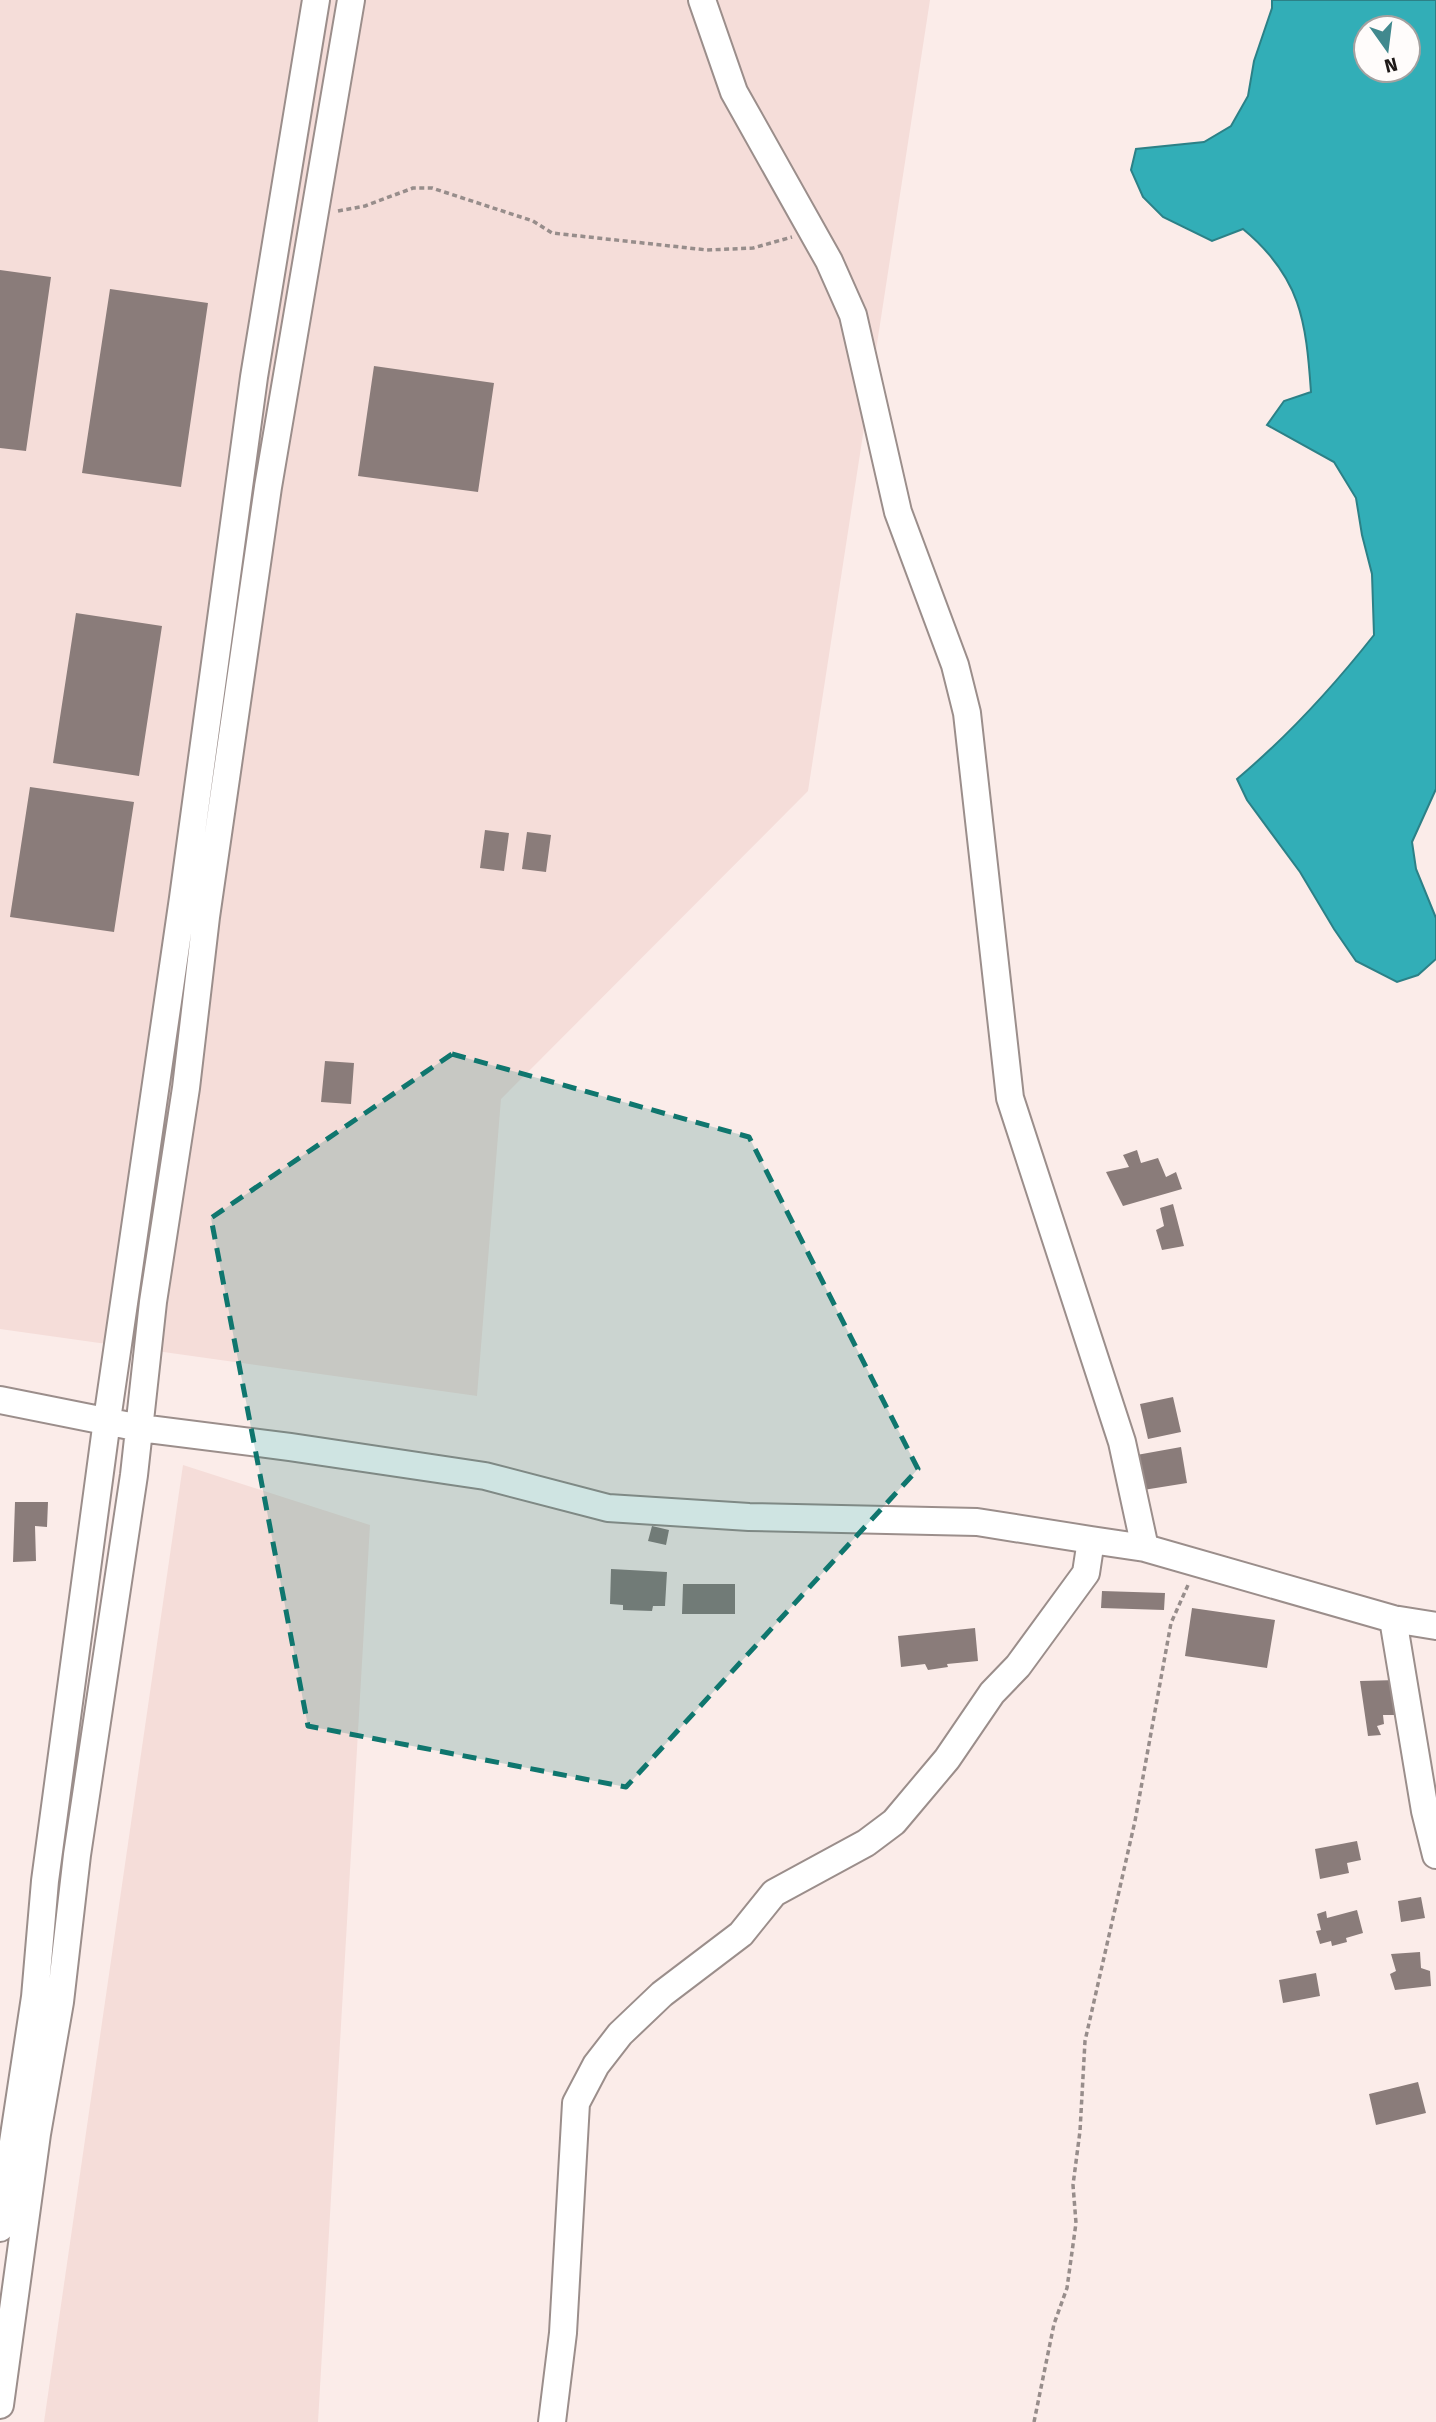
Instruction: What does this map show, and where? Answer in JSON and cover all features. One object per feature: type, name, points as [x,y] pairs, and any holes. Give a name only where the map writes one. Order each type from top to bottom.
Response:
[{"type":"street","points":[[0,2228],[35,1997],[46,1881],[107,1420],[183,898],[254,377],[316,0]]},
{"type":"street","points":[[0,2405],[37,2134],[60,2002],[77,1855],[140,1428],[153,1302],[186,1088],[206,917],[268,487],[351,0]]},
{"type":"street","points":[[702,0],[734,92],[829,261],[853,315],[898,512],[956,665],[967,713],[1010,1098],[1122,1442],[1145,1548]]},
{"type":"street","points":[[0,1400],[140,1428],[485,1476],[608,1508],[749,1517],[977,1522],[1145,1548],[1393,1619],[1436,1626]]},
{"type":"street","points":[[552,2422],[563,2333],[576,2102],[596,2065],[620,2034],[662,1994],[741,1934],[774,1893],[866,1843],[894,1822],[947,1759],[992,1693],[1018,1666],[1086,1573],[1091,1540]]},
{"type":"street","points":[[1393,1619],[1425,1811],[1436,1855]]},
{"type":"path","points":[[315,211],[342,211],[413,188],[432,188],[533,221],[552,233],[707,250],[753,248],[792,237],[808,223]]},
{"type":"path","points":[[1034,2422],[1054,2324],[1067,2288],[1076,2223],[1073,2185],[1080,2131],[1085,2042],[1135,1821],[1171,1623],[1187,1589],[1193,1562]]},
{"type":"highlighted area","points":[[452,1054],[749,1137],[918,1469],[626,1787],[308,1726],[211,1218]]},
{"type":"shaded area","points":[[0,0],[930,0],[808,791],[501,1099],[477,1396],[0,1329]]},
{"type":"shaded area","points":[[183,1465],[370,1525],[318,2422],[44,2422]]},
{"type":"water","points":[[1272,0],[1436,0],[1436,789],[1412,842],[1416,869],[1436,918],[1436,959],[1418,975],[1397,982],[1356,961],[1300,872],[1247,800],[1237,779],[1309,710],[1374,635],[1372,574],[1356,498],[1334,462],[1267,425],[1284,401],[1311,392],[1303,322],[1297,302],[1277,265],[1243,229],[1212,241],[1163,217],[1143,197],[1131,170],[1136,149],[1204,142],[1231,126],[1248,96],[1254,61],[1272,8]]},
{"type":"building","points":[[0,270],[51,277],[26,451],[0,448]]},
{"type":"building","points":[[110,289],[208,303],[181,487],[82,473]]},
{"type":"building","points":[[374,366],[494,383],[478,492],[358,476]]},
{"type":"building","points":[[76,613],[162,626],[139,776],[53,763]]},
{"type":"building","points":[[30,787],[134,802],[114,932],[10,917]]},
{"type":"building","points":[[485,830],[509,833],[504,871],[480,868]]},
{"type":"building","points":[[527,832],[551,835],[546,872],[522,869]]},
{"type":"building","points":[[325,1061],[354,1063],[351,1104],[321,1102]]},
{"type":"building","points":[[1137,1150],[1141,1163],[1158,1158],[1166,1177],[1176,1172],[1182,1189],[1123,1206],[1106,1172],[1129,1167],[1123,1155]]},
{"type":"building","points":[[1173,1204],[1184,1246],[1162,1250],[1156,1230],[1164,1226],[1160,1208]]},
{"type":"building","points":[[1173,1397],[1181,1432],[1148,1439],[1140,1404]]},
{"type":"building","points":[[1181,1447],[1187,1483],[1137,1491],[1131,1456]]},
{"type":"building","points":[[15,1502],[48,1502],[47,1527],[35,1526],[36,1561],[13,1562]]},
{"type":"building","points":[[652,1526],[669,1530],[666,1545],[648,1541]]},
{"type":"building","points":[[611,1569],[667,1572],[665,1606],[653,1606],[652,1611],[623,1610],[623,1605],[610,1604]]},
{"type":"building","points":[[683,1584],[735,1584],[735,1614],[682,1614]]},
{"type":"building","points":[[1102,1591],[1165,1593],[1164,1610],[1101,1608]]},
{"type":"building","points":[[1192,1608],[1275,1620],[1267,1668],[1185,1656]]},
{"type":"building","points":[[975,1628],[978,1661],[947,1664],[948,1667],[928,1670],[925,1664],[901,1667],[898,1636]]},
{"type":"building","points":[[1397,1680],[1398,1715],[1383,1715],[1384,1724],[1377,1726],[1381,1735],[1368,1736],[1360,1681]]},
{"type":"building","points":[[1357,1841],[1361,1860],[1347,1863],[1349,1873],[1320,1879],[1315,1849]]},
{"type":"building","points":[[1421,1897],[1425,1918],[1401,1922],[1398,1901]]},
{"type":"building","points":[[1357,1910],[1363,1933],[1346,1938],[1347,1942],[1332,1946],[1331,1941],[1320,1944],[1316,1931],[1321,1930],[1317,1914],[1326,1911],[1327,1918]]},
{"type":"building","points":[[1420,1952],[1421,1968],[1430,1971],[1431,1986],[1395,1990],[1390,1974],[1396,1971],[1391,1954]]},
{"type":"building","points":[[1316,1973],[1320,1996],[1283,2003],[1279,1980]]},
{"type":"building","points":[[1418,2082],[1426,2113],[1376,2125],[1369,2094]]}]
